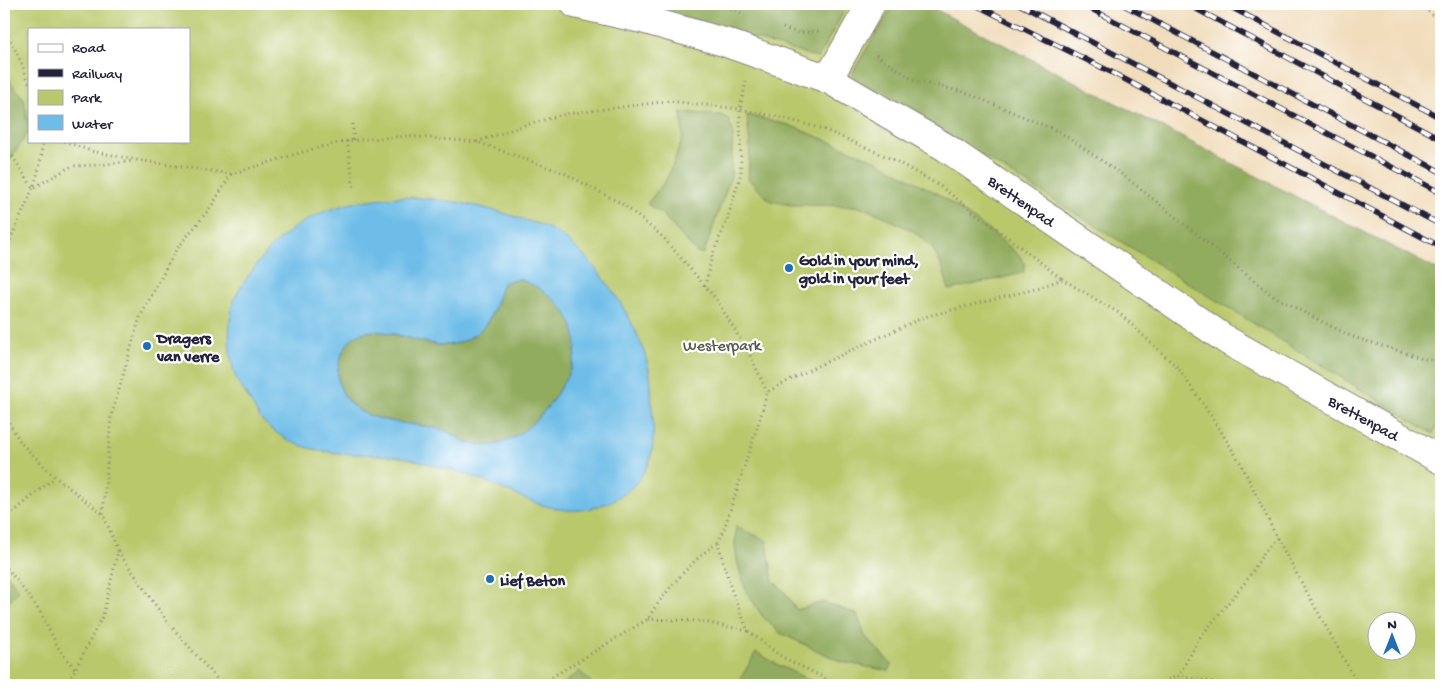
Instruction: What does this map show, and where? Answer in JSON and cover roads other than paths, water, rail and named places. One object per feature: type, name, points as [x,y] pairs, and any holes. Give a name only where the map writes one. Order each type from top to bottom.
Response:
[{"type":"street","name":"Brettenpad","points":[[575,4],[642,19],[724,42],[828,79],[945,146],[1228,341],[1441,460]]},
{"type":"street","points":[[828,79],[871,4]]},
{"type":"water","points":[[400,197],[433,199],[465,204],[496,211],[540,225],[560,235],[602,276],[626,312],[635,330],[643,349],[651,381],[653,437],[651,455],[641,477],[633,486],[614,500],[592,508],[566,510],[552,508],[464,474],[413,459],[334,453],[311,449],[278,434],[260,418],[238,382],[233,370],[230,324],[233,302],[249,275],[266,253],[298,225],[316,215],[335,208],[377,199]],"holes":[[[519,279],[533,285],[557,302],[566,313],[572,325],[575,338],[575,353],[569,373],[550,404],[531,425],[507,441],[485,446],[463,441],[443,430],[389,421],[362,412],[352,405],[344,395],[339,382],[338,369],[344,349],[354,337],[365,332],[379,332],[426,343],[454,344],[471,337],[485,325],[493,311],[503,283]]]},
{"type":"railway","points":[[974,4],[1111,72],[1441,247]]},
{"type":"railway","points":[[1019,4],[1441,225]]},
{"type":"railway","points":[[1082,4],[1441,193]]},
{"type":"railway","points":[[1122,4],[1441,172]]},
{"type":"railway","points":[[1187,4],[1441,139]]},
{"type":"railway","points":[[1225,4],[1441,118]]},
{"type":"place","name":"Gold in your mind, gold in your feet","points":[[789,268]]},
{"type":"place","name":"Dragers van verre","points":[[147,346]]},
{"type":"place","name":"Lief Beton","points":[[490,579]]},
{"type":"park label","name":"Westerpark","points":[[722,344]]}]
